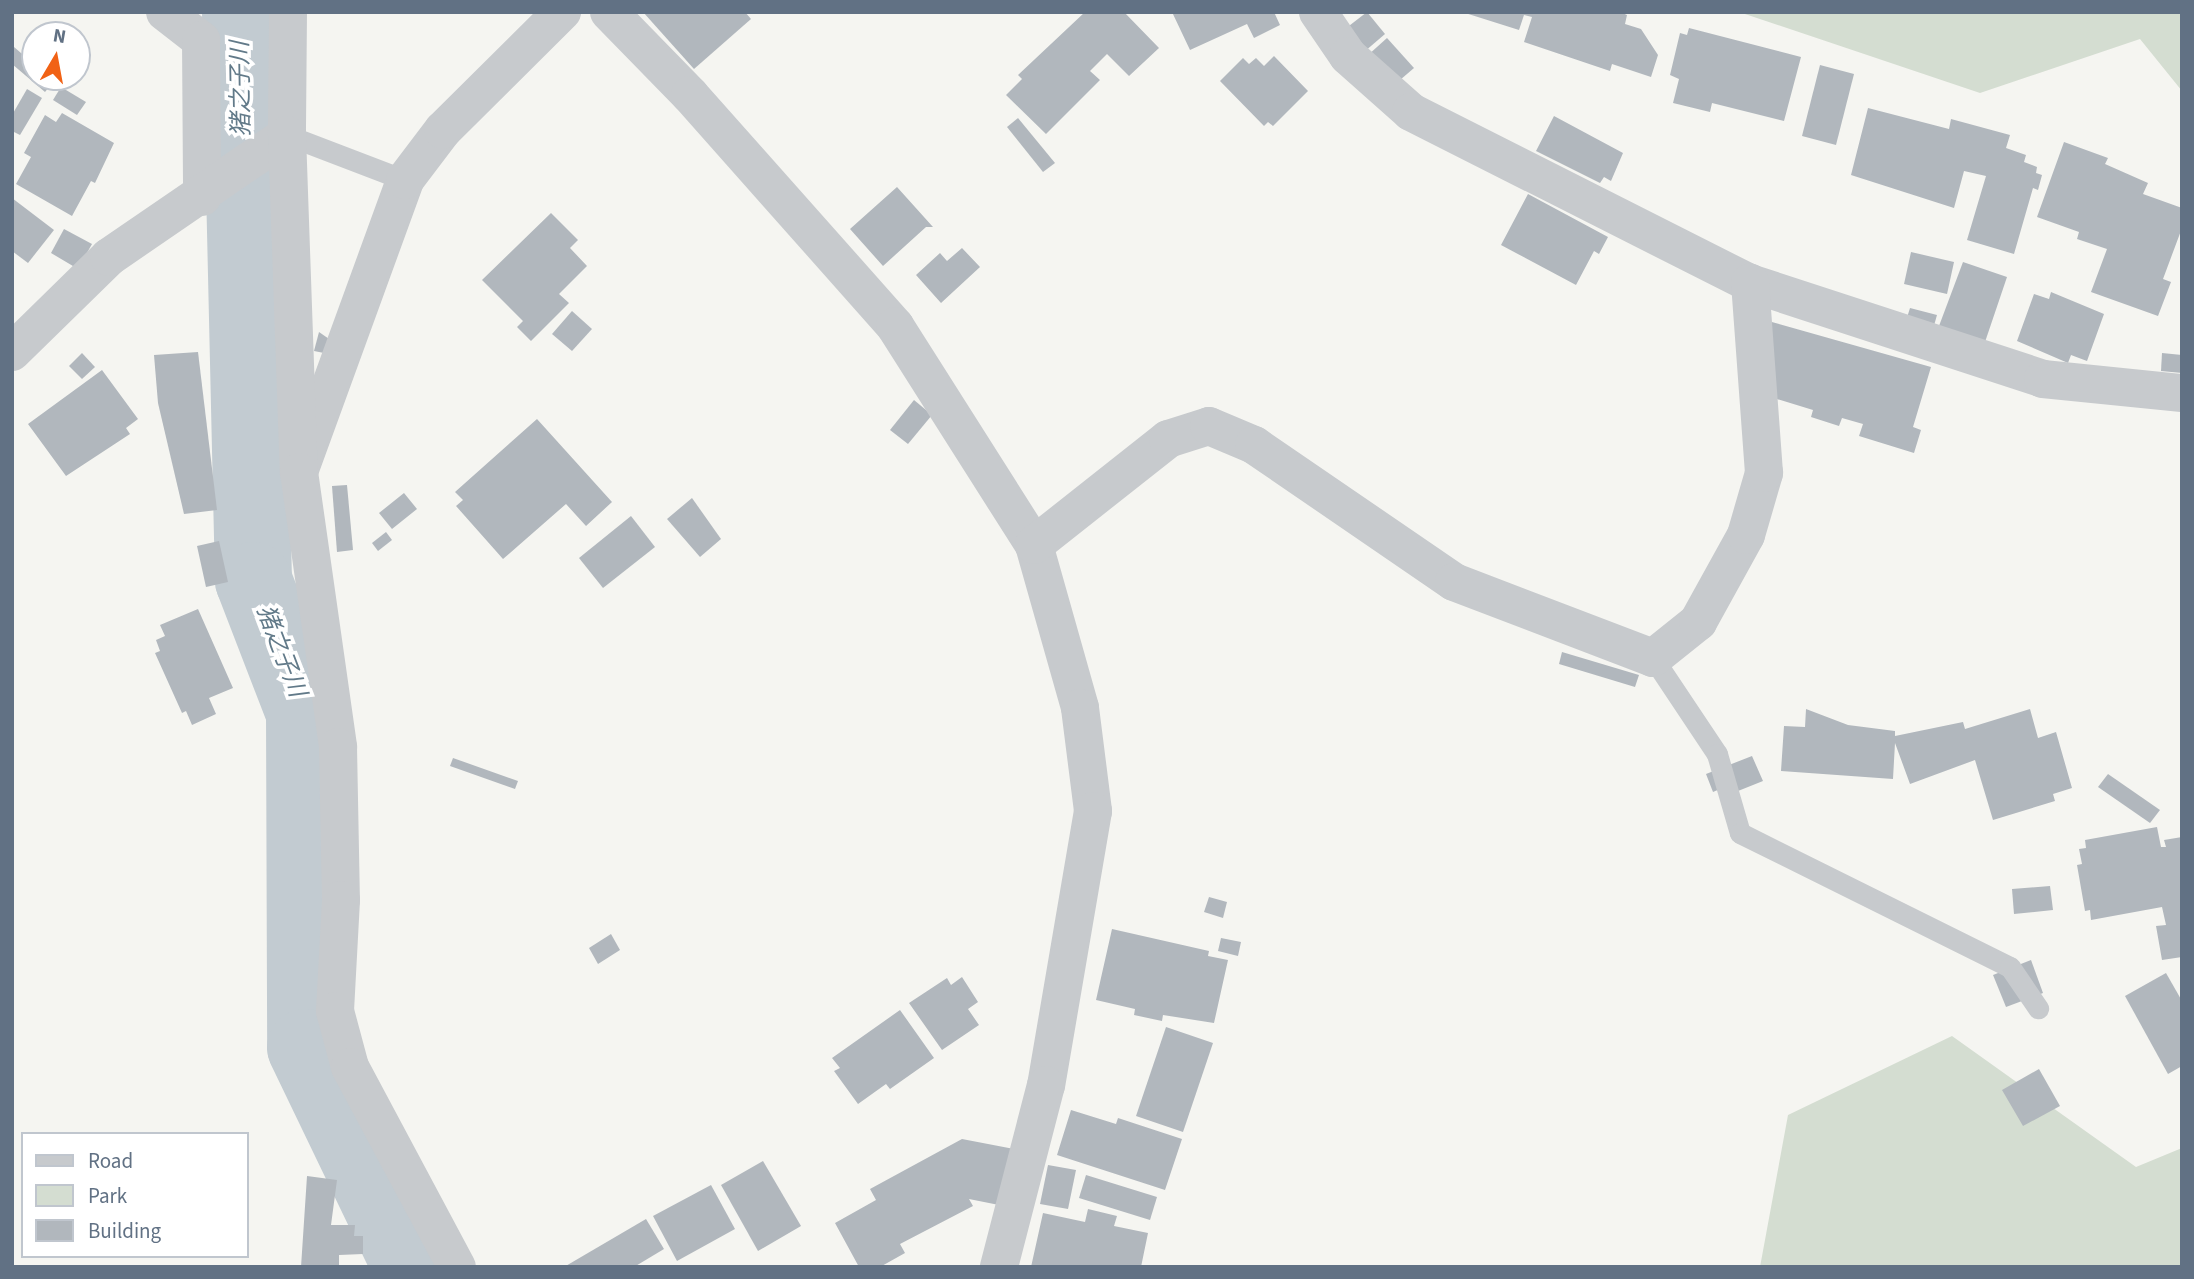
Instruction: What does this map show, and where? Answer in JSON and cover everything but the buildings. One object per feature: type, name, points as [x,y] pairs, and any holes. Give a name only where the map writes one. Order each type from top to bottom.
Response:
[{"type":"street","points":[[165,12],[202,26],[209,191]]},
{"type":"street","points":[[288,12],[279,141],[299,472],[338,747],[341,900],[335,1011],[350,1067],[457,1267]]},
{"type":"street","points":[[299,472],[405,180],[443,130],[562,12]]},
{"type":"street","points":[[609,12],[690,95],[895,326],[1034,545],[1080,709],[1093,811],[1046,1085],[999,1267]]},
{"type":"street","points":[[1318,12],[1348,56],[1411,112],[1751,283],[2043,379],[2182,393]]},
{"type":"street","points":[[12,352],[109,257],[279,141]]},
{"type":"street","points":[[1034,545],[1168,439],[1209,426],[1254,445],[1454,582],[1653,658],[1698,622],[1746,535],[1764,473],[1751,283]]},
{"type":"lane","points":[[279,141],[405,180]]},
{"type":"lane","points":[[1653,658],[1717,754],[1740,833],[2010,967],[2038,1008]]},
{"type":"green space","points":[[1739,12],[2182,12],[2182,91],[2140,39],[1980,93]]},
{"type":"green space","points":[[1952,1036],[2136,1167],[2182,1148],[2182,1267],[1760,1267],[1788,1115]]},
{"type":"waterway","name":"猪之子川","points":[[240,12],[253,580],[304,712],[305,1047],[411,1267]]}]
